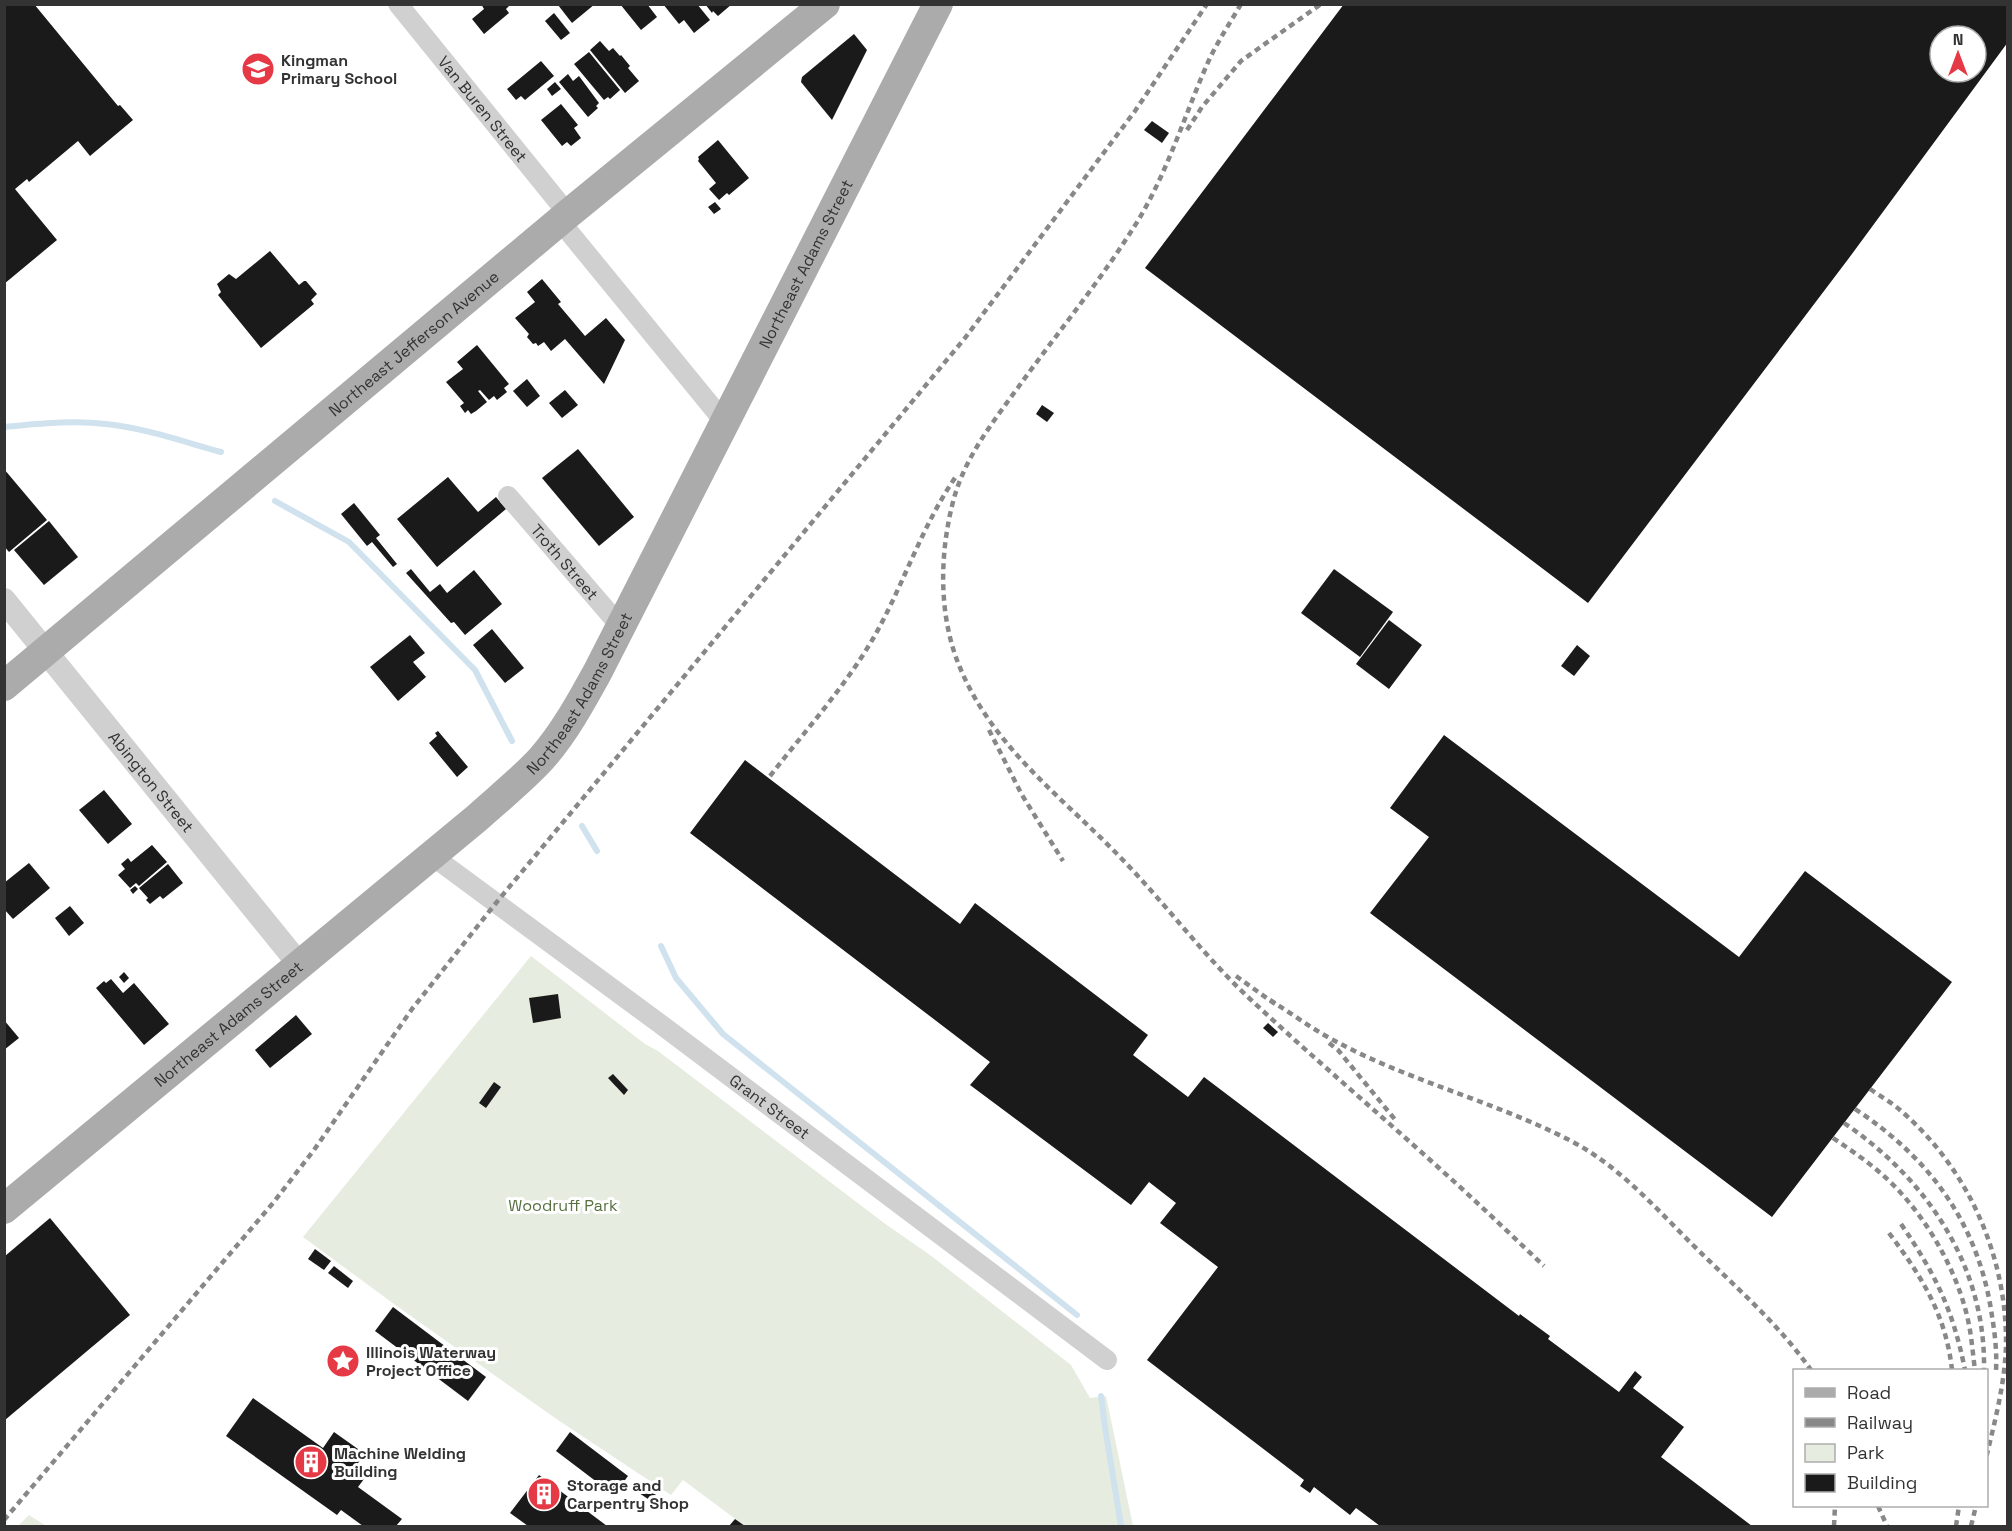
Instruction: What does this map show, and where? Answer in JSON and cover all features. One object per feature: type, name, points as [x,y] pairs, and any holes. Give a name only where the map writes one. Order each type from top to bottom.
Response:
[{"type":"main road","name":"Northeast Jefferson Avenue","points":[[4,686],[564,217],[825,4]]},
{"type":"main road","points":[[751,65],[833,4]]},
{"type":"main road","points":[[842,196],[894,69],[917,4]]},
{"type":"main road","name":"Northeast Adams Street","points":[[4,1209],[498,800],[543,756],[582,699],[621,627],[938,4]]},
{"type":"street","name":"Van Buren Street","points":[[398,4],[726,424]]},
{"type":"street","name":"Troth Street","points":[[508,496],[621,627]]},
{"type":"street","name":"Abington Street","points":[[4,600],[299,964]]},
{"type":"street","name":"Grant Street","points":[[431,855],[659,1023],[1107,1360]]},
{"type":"green space","name":"Woodruff Park","points":[[531,956],[645,1044],[658,1051],[884,1223],[930,1255],[1071,1365],[1090,1398],[1106,1396],[1133,1526],[745,1526],[683,1480],[671,1495],[555,1418],[303,1237]]},
{"type":"green space","points":[[29,1515],[46,1526],[18,1526]]},
{"type":"building","points":[[4,4],[34,4],[118,106],[120,105],[133,120],[90,156],[78,141],[29,182],[27,179],[15,189],[57,240],[4,284]]},
{"type":"building","points":[[481,4],[511,4],[506,9],[509,13],[484,34],[472,19],[484,9]]},
{"type":"building","points":[[559,4],[595,4],[572,23]]},
{"type":"building","points":[[620,4],[647,4],[657,17],[641,30]]},
{"type":"building","points":[[663,4],[697,4],[710,20],[694,33],[684,20],[679,24]]},
{"type":"building","points":[[705,4],[732,4],[718,16],[713,11],[712,13]]},
{"type":"building","points":[[1344,4],[2008,4],[2008,42],[1988,69],[1988,24],[1928,24],[1928,84],[1977,84],[1849,258],[1588,603],[1145,268]]},
{"type":"building","points":[[554,13],[570,33],[561,40],[545,21]]},
{"type":"building","points":[[854,34],[867,50],[832,120],[801,82],[802,77]]},
{"type":"building","points":[[600,41],[609,51],[613,48],[621,55],[639,81],[625,93],[590,50]]},
{"type":"building","points":[[589,52],[620,90],[610,99],[608,97],[604,100],[574,64]]},
{"type":"building","points":[[541,61],[554,76],[525,100],[521,96],[516,100],[507,89]]},
{"type":"building","points":[[568,74],[573,81],[579,76],[599,103],[596,106],[598,108],[588,117],[559,82]]},
{"type":"building","points":[[555,82],[561,89],[552,96],[547,89]]},
{"type":"building","points":[[561,104],[578,125],[574,128],[581,138],[571,146],[567,142],[562,146],[541,120]]},
{"type":"building","points":[[1152,121],[1169,133],[1162,143],[1144,130]]},
{"type":"building","points":[[718,140],[749,178],[729,195],[727,193],[719,200],[709,189],[716,183],[698,161],[698,157]]},
{"type":"building","points":[[715,202],[721,209],[714,214],[708,207]]},
{"type":"building","points":[[270,251],[299,285],[306,281],[317,294],[311,300],[314,304],[261,348],[218,295],[221,292],[217,284],[229,274],[236,279]]},
{"type":"building","points":[[542,279],[561,302],[558,304],[585,336],[606,318],[625,340],[604,384],[565,339],[551,351],[544,342],[538,346],[536,343],[533,344],[527,337],[529,334],[515,318],[535,302],[527,292]]},
{"type":"building","points":[[477,345],[509,384],[504,388],[507,392],[497,400],[494,396],[489,400],[480,390],[478,391],[487,402],[471,414],[468,410],[465,413],[460,406],[464,403],[446,382],[463,369],[457,362]]},
{"type":"building","points":[[527,379],[540,396],[527,407],[513,391]]},
{"type":"building","points":[[565,390],[578,405],[562,418],[549,403]]},
{"type":"building","points":[[1042,405],[1054,413],[1047,422],[1036,414]]},
{"type":"building","points":[[578,449],[634,517],[599,546],[542,478]]},
{"type":"building","points":[[4,469],[47,520],[9,552],[4,546]]},
{"type":"building","points":[[448,477],[478,512],[496,497],[506,509],[437,567],[397,519]]},
{"type":"building","points":[[354,503],[380,535],[376,538],[397,564],[393,567],[372,542],[367,546],[341,514]]},
{"type":"building","points":[[49,521],[78,557],[44,585],[14,550]]},
{"type":"building","points":[[411,569],[430,592],[440,584],[447,593],[474,570],[502,604],[465,635],[454,622],[451,623],[406,573]]},
{"type":"building","points":[[1334,569],[1393,612],[1360,657],[1301,613]]},
{"type":"building","points":[[1389,620],[1422,645],[1389,689],[1356,664]]},
{"type":"building","points":[[492,629],[524,668],[505,683],[473,645]]},
{"type":"building","points":[[410,635],[425,653],[413,662],[426,677],[398,701],[370,667]]},
{"type":"building","points":[[1577,645],[1590,656],[1574,676],[1561,666]]},
{"type":"building","points":[[438,731],[468,767],[457,777],[429,743],[437,736],[435,733]]},
{"type":"building","points":[[1444,735],[1739,957],[1805,871],[1952,982],[1772,1217],[1370,913],[1429,837],[1390,808]]},
{"type":"building","points":[[745,760],[960,924],[975,903],[1148,1035],[1133,1055],[1188,1097],[1204,1077],[1519,1316],[1520,1314],[1550,1336],[1548,1339],[1619,1392],[1635,1371],[1642,1377],[1633,1388],[1684,1427],[1661,1457],[1752,1526],[1380,1526],[1356,1508],[1350,1515],[1314,1487],[1310,1493],[1300,1486],[1304,1480],[1147,1360],[1218,1267],[1160,1223],[1176,1203],[1149,1182],[1131,1205],[970,1085],[990,1062],[690,833]]},
{"type":"building","points":[[104,790],[132,824],[108,844],[79,810]]},
{"type":"building","points":[[152,845],[167,862],[139,886],[136,883],[130,888],[118,875],[125,869],[121,864],[128,858],[131,862]]},
{"type":"building","points":[[29,863],[50,888],[13,919],[4,909],[4,883]]},
{"type":"building","points":[[168,864],[183,883],[163,899],[160,896],[150,904],[139,888]]},
{"type":"building","points":[[135,886],[138,889],[133,894],[130,890]]},
{"type":"building","points":[[70,906],[84,923],[69,936],[55,918]]},
{"type":"building","points":[[124,972],[129,978],[124,983],[119,977]]},
{"type":"building","points":[[111,979],[123,993],[134,983],[169,1024],[144,1045],[96,988],[104,981],[106,983]]},
{"type":"building","points":[[558,994],[561,1018],[533,1023],[529,998]]},
{"type":"building","points":[[296,1015],[312,1034],[270,1068],[255,1050]]},
{"type":"building","points":[[4,1020],[19,1038],[4,1050]]},
{"type":"building","points":[[1268,1023],[1278,1032],[1273,1037],[1263,1028]]},
{"type":"building","points":[[613,1074],[628,1090],[624,1095],[608,1078]]},
{"type":"building","points":[[494,1082],[501,1087],[486,1108],[479,1103]]},
{"type":"building","points":[[50,1218],[130,1315],[5,1420],[5,1256]]},
{"type":"building","points":[[315,1249],[331,1261],[324,1270],[308,1259]]},
{"type":"building","points":[[334,1266],[353,1281],[348,1288],[328,1273]]},
{"type":"building","points":[[393,1307],[486,1377],[468,1401],[375,1331]]},
{"type":"building","name":"Machine Welding Building","points":[[253,1398],[323,1448],[334,1432],[365,1454],[352,1471],[364,1479],[358,1487],[402,1519],[396,1526],[363,1526],[341,1510],[337,1515],[226,1436]]},
{"type":"building","points":[[570,1432],[628,1476],[614,1495],[556,1451]]},
{"type":"building","name":"Storage and Carpentry Shop","points":[[539,1475],[607,1526],[528,1526],[510,1513]]},
{"type":"building","points":[[643,1486],[656,1495],[651,1501],[639,1493]]},
{"type":"building","points":[[735,1519],[745,1526],[729,1526]]},
{"type":"waterway","points":[[4,427],[68,422],[106,424],[150,432],[221,452]]},
{"type":"waterway","points":[[275,501],[349,542],[475,670],[512,741]]},
{"type":"waterway","points":[[582,826],[597,851]]},
{"type":"waterway","points":[[661,946],[676,978],[723,1034],[1077,1315]]},
{"type":"waterway","points":[[1101,1396],[1121,1526]]},
{"type":"railway","points":[[4,1520],[273,1203],[314,1150],[412,1009],[496,903],[965,338],[1135,111],[1207,4]]},
{"type":"railway","points":[[1241,4],[1209,60],[1166,166],[1146,207],[1121,247],[990,426],[964,472],[952,506],[945,547],[943,589],[948,631],[961,670],[975,698],[992,724],[1032,771],[1120,857],[1215,964],[1249,998],[1544,1266]]},
{"type":"railway","points":[[1187,130],[1202,107],[1241,61],[1321,4]]},
{"type":"railway","points":[[770,776],[838,691],[863,655],[885,617],[933,514],[957,475]]},
{"type":"railway","points":[[989,730],[1022,795],[1063,861]]},
{"type":"railway","points":[[1236,976],[1275,1004]]},
{"type":"railway","points":[[1270,1000],[1326,1036],[1364,1055],[1514,1115],[1573,1142],[1591,1153],[1640,1192],[1772,1323],[1810,1369]]},
{"type":"railway","points":[[1329,1043],[1338,1050],[1397,1122]]},
{"type":"railway","points":[[1870,1089],[1900,1110],[1924,1133],[1945,1159],[1964,1186],[1991,1247],[2005,1312],[2006,1345],[2002,1388],[1988,1450]]},
{"type":"railway","points":[[1855,1109],[1907,1150],[1928,1172],[1947,1197],[1963,1224],[1976,1252],[1985,1283],[1994,1330],[1996,1371]]},
{"type":"railway","points":[[1844,1123],[1902,1171],[1926,1199],[1946,1229],[1963,1262],[1975,1296],[1982,1332],[1984,1369]]},
{"type":"railway","points":[[1833,1138],[1893,1184],[1923,1221],[1944,1254],[1965,1307],[1975,1369]]},
{"type":"railway","points":[[1901,1224],[1942,1294],[1955,1329],[1965,1369]]},
{"type":"railway","points":[[1889,1233],[1931,1297],[1944,1332],[1952,1369]]},
{"type":"railway","points":[[1834,1526],[1835,1507]]},
{"type":"railway","points":[[1878,1507],[1887,1526]]},
{"type":"railway","points":[[1956,1526],[1959,1507]]},
{"type":"railway","points":[[1971,1526],[1976,1507]]},
{"type":"place","name":"Kingman Primary School","points":[[258,69]]},
{"type":"place","name":"Illinois Waterway Project Office","points":[[343,1361]]},
{"type":"place","name":"Machine Welding Building","points":[[311,1462]]},
{"type":"place","name":"Storage and Carpentry Shop","points":[[544,1494]]}]
